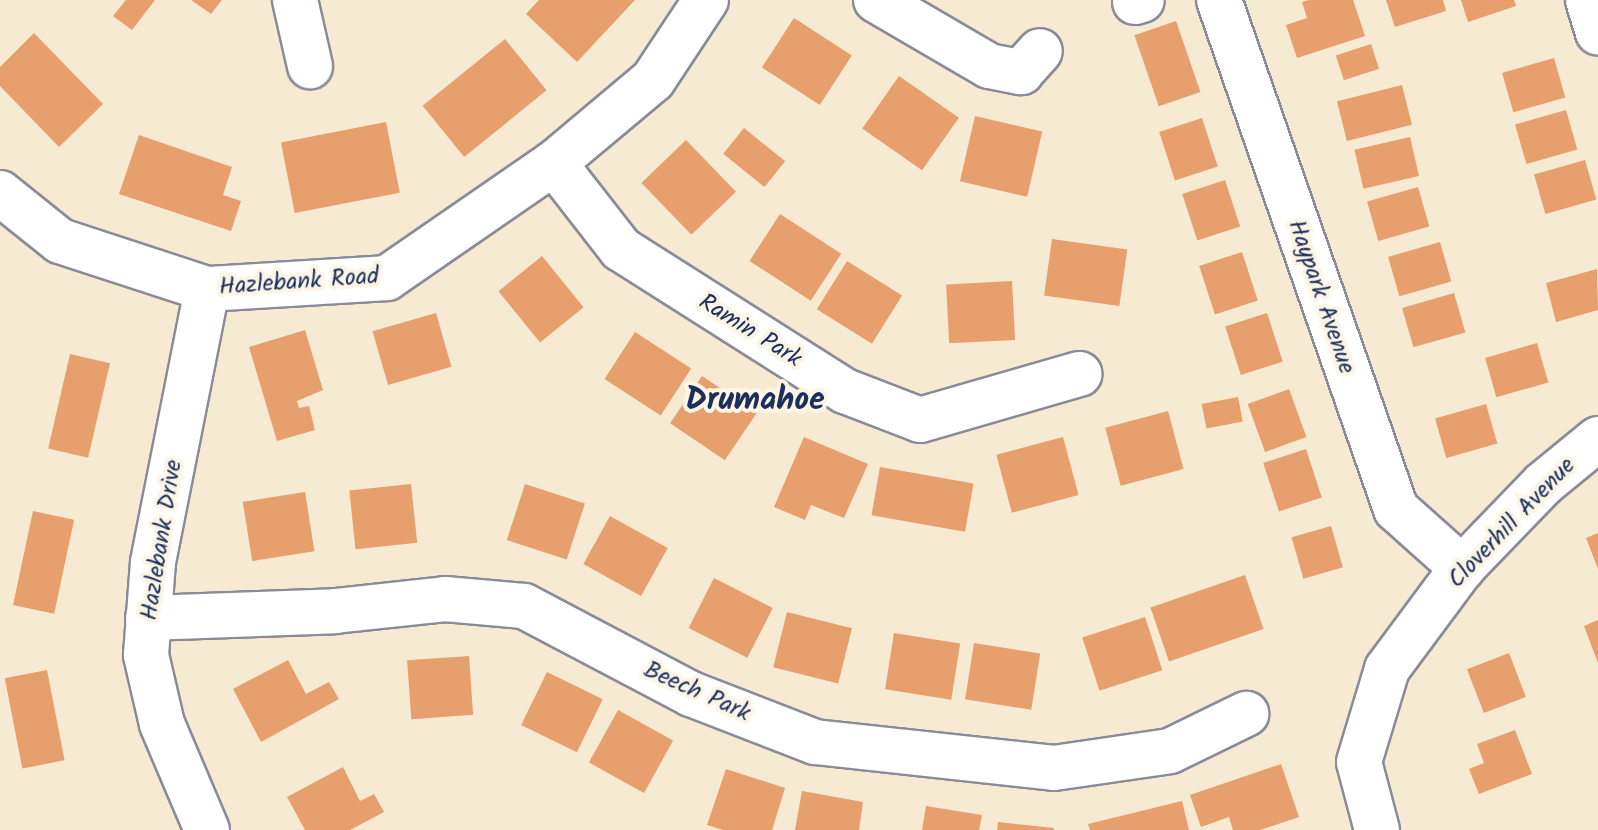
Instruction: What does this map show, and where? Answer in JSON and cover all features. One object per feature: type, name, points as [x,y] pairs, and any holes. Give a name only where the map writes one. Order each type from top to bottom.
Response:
[{"type":"street","points":[[295,0],[310,66]]},
{"type":"street","name":"Hazlebank Road","points":[[0,193],[60,241],[207,289],[387,278],[554,163],[653,80],[706,0]]},
{"type":"street","points":[[876,0],[989,66],[1021,72],[1040,51]]},
{"type":"street","name":"Haypark Avenue","points":[[1219,0],[1396,509],[1462,568]]},
{"type":"street","points":[[1588,0],[1598,32]]},
{"type":"street","name":"Ramin Park","points":[[554,163],[621,249],[845,391],[920,420],[1079,374]]},
{"type":"street","name":"Hazlebank Drive","points":[[207,289],[153,562],[146,655],[162,724],[207,830]]},
{"type":"street","name":"Cloverhill Avenue","points":[[1377,830],[1359,762],[1387,669],[1462,568],[1543,484],[1598,439]]},
{"type":"street","name":"Beech Park","points":[[148,618],[335,611],[445,599],[524,606],[691,694],[815,742],[1054,768],[1170,751],[1246,714]]},
{"type":"building","points":[[126,0],[155,0],[132,30],[113,16]]},
{"type":"building","points":[[191,0],[222,0],[211,14]]},
{"type":"building","points":[[539,0],[635,0],[577,62],[526,14]]},
{"type":"building","points":[[1353,0],[1365,36],[1297,58],[1286,25],[1307,18],[1302,2]]},
{"type":"building","points":[[1386,0],[1443,0],[1446,11],[1395,27]]},
{"type":"building","points":[[1461,0],[1514,0],[1516,6],[1468,22]]},
{"type":"building","points":[[794,18],[852,56],[820,105],[762,67]]},
{"type":"building","points":[[1176,21],[1200,92],[1159,106],[1134,35]]},
{"type":"building","points":[[34,33],[103,104],[59,147],[0,86],[0,67]]},
{"type":"building","points":[[505,39],[547,90],[464,157],[423,106]]},
{"type":"building","points":[[1371,44],[1379,69],[1344,80],[1336,55]]},
{"type":"building","points":[[1554,58],[1565,97],[1513,112],[1502,73]]},
{"type":"building","points":[[899,76],[959,118],[922,170],[862,128]]},
{"type":"building","points":[[1402,85],[1412,125],[1347,141],[1337,101]]},
{"type":"building","points":[[1566,110],[1577,149],[1526,164],[1515,125]]},
{"type":"building","points":[[975,116],[1042,132],[1027,197],[960,181]]},
{"type":"building","points":[[1202,118],[1218,167],[1175,180],[1159,132]]},
{"type":"building","points":[[386,122],[400,193],[295,213],[281,142]]},
{"type":"building","points":[[744,128],[785,161],[764,187],[723,154]]},
{"type":"building","points":[[139,135],[232,167],[223,195],[241,201],[231,231],[119,194]]},
{"type":"building","points":[[1410,137],[1419,176],[1363,189],[1354,150]]},
{"type":"building","points":[[686,140],[736,192],[691,235],[641,183]]},
{"type":"building","points":[[1585,160],[1596,199],[1545,214],[1534,175]]},
{"type":"building","points":[[1225,180],[1240,227],[1197,241],[1182,194]]},
{"type":"building","points":[[1418,187],[1429,226],[1378,241],[1367,202]]},
{"type":"building","points":[[780,214],[841,254],[811,301],[750,261]]},
{"type":"building","points":[[1052,239],[1127,250],[1119,306],[1044,295]]},
{"type":"building","points":[[1440,242],[1451,281],[1399,296],[1388,257]]},
{"type":"building","points":[[1242,252],[1258,301],[1215,314],[1199,266]]},
{"type":"building","points":[[542,256],[584,307],[540,343],[498,291]]},
{"type":"building","points":[[847,261],[902,295],[872,344],[817,309]]},
{"type":"building","points":[[1597,269],[1598,310],[1556,322],[1546,283]]},
{"type":"building","points":[[1012,281],[1015,340],[949,343],[946,284]]},
{"type":"building","points":[[1454,293],[1465,332],[1413,347],[1402,308]]},
{"type":"building","points":[[436,313],[451,367],[388,385],[373,331]]},
{"type":"building","points":[[1267,313],[1283,362],[1241,375],[1225,327]]},
{"type":"building","points":[[305,330],[323,390],[297,401],[299,408],[309,406],[315,430],[277,441],[249,347]]},
{"type":"building","points":[[635,332],[691,368],[661,415],[605,379]]},
{"type":"building","points":[[1537,343],[1548,382],[1496,397],[1485,358]]},
{"type":"building","points":[[70,354],[110,363],[88,458],[48,449]]},
{"type":"building","points":[[702,376],[757,413],[725,460],[670,423]]},
{"type":"building","points":[[1289,389],[1306,437],[1265,452],[1248,404]]},
{"type":"building","points":[[1238,397],[1243,422],[1206,429],[1202,404]]},
{"type":"building","points":[[1486,404],[1497,443],[1446,458],[1435,419]]},
{"type":"building","points":[[1168,411],[1184,469],[1121,486],[1105,428]]},
{"type":"building","points":[[804,437],[868,464],[844,518],[811,505],[805,520],[774,507]]},
{"type":"building","points":[[1063,437],[1079,495],[1012,513],[996,455]]},
{"type":"building","points":[[1306,449],[1322,498],[1279,511],[1263,463]]},
{"type":"building","points":[[880,467],[974,483],[965,532],[871,515]]},
{"type":"building","points":[[411,484],[417,543],[356,549],[349,490]]},
{"type":"building","points":[[525,484],[585,503],[567,560],[507,540]]},
{"type":"building","points":[[305,492],[314,551],[252,561],[243,502]]},
{"type":"building","points":[[33,511],[74,520],[54,614],[13,605]]},
{"type":"building","points":[[610,516],[668,548],[641,596],[583,564]]},
{"type":"building","points":[[1331,526],[1343,567],[1303,579],[1292,537]]},
{"type":"building","points":[[1598,533],[1598,569],[1586,538]]},
{"type":"building","points":[[1245,575],[1264,629],[1169,661],[1150,608]]},
{"type":"building","points":[[714,578],[773,608],[747,658],[689,628]]},
{"type":"building","points":[[787,612],[852,628],[838,684],[773,667]]},
{"type":"building","points":[[1145,617],[1162,670],[1100,691],[1082,637]]},
{"type":"building","points":[[1598,620],[1598,663],[1584,626]]},
{"type":"building","points":[[894,633],[960,643],[951,700],[885,689]]},
{"type":"building","points":[[974,643],[1040,653],[1031,710],[965,699]]},
{"type":"building","points":[[1509,653],[1526,697],[1484,713],[1467,669]]},
{"type":"building","points":[[469,656],[473,715],[411,719],[407,660]]},
{"type":"building","points":[[288,660],[306,694],[329,682],[339,699],[261,742],[233,689]]},
{"type":"building","points":[[47,670],[65,760],[22,769],[5,678]]},
{"type":"building","points":[[547,672],[603,699],[577,752],[521,725]]},
{"type":"building","points":[[618,710],[673,741],[644,793],[589,762]]},
{"type":"building","points":[[1515,730],[1532,774],[1479,794],[1469,769],[1484,763],[1477,744]]},
{"type":"building","points":[[1281,764],[1299,817],[1260,830],[1233,830],[1229,817],[1201,827],[1190,795]]},
{"type":"building","points":[[343,767],[360,801],[374,794],[384,812],[350,830],[305,830],[287,797]]},
{"type":"building","points":[[726,769],[785,788],[772,830],[723,830],[707,825]]},
{"type":"building","points":[[802,791],[863,802],[859,830],[795,830]]},
{"type":"building","points":[[1182,801],[1189,830],[1090,830],[1088,824]]},
{"type":"building","points":[[926,806],[982,815],[979,830],[922,830]]},
{"type":"building","points":[[998,822],[1054,828],[1054,830],[997,830]]},
{"type":"district","name":"Drumahoe","points":[[755,401]]}]
